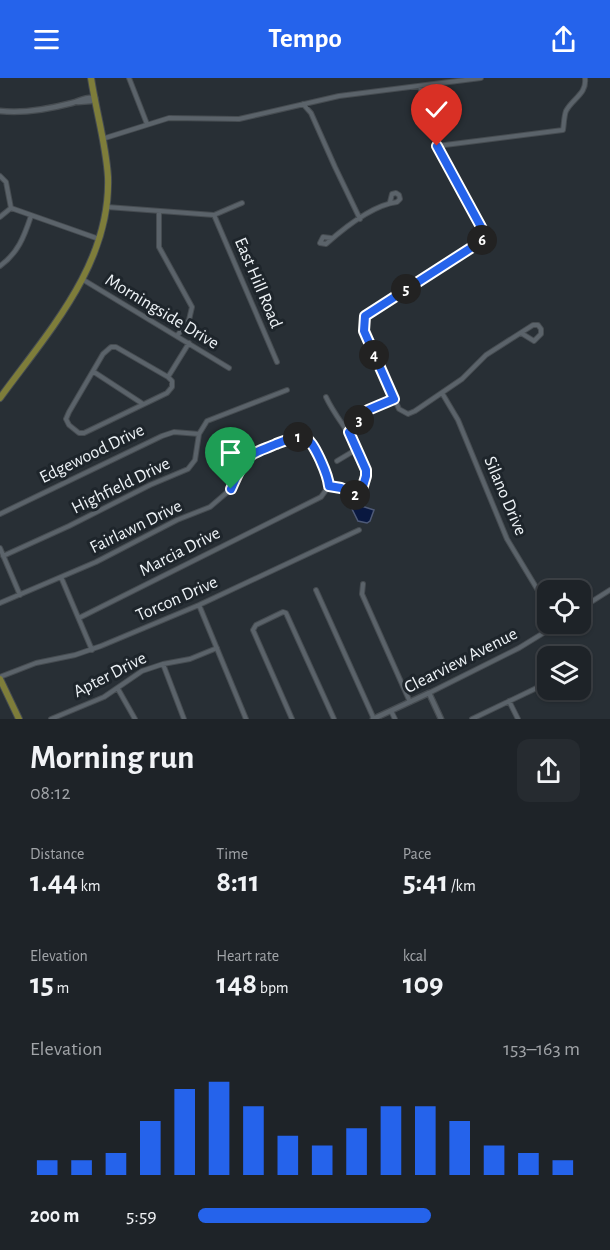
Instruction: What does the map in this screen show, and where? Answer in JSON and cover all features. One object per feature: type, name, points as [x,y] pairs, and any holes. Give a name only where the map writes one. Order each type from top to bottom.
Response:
[{"type":"main road","points":[[0,398],[64,309],[82,279],[100,240],[107,207],[108,177],[91,78]]},
{"type":"main road","points":[[0,111],[26,112],[95,98]]},
{"type":"main road","points":[[0,678],[19,719]]},
{"type":"main road","points":[[429,693],[441,719]]},
{"type":"main road","name":"Clearview Avenue","points":[[374,719],[429,693]]},
{"type":"street","points":[[129,78],[147,124]]},
{"type":"street","points":[[102,139],[176,117],[238,118],[312,102],[481,78]]},
{"type":"street","points":[[437,146],[564,130],[566,112],[582,93],[586,85],[585,78]]},
{"type":"street","points":[[420,86],[429,127],[437,146],[485,234],[483,240],[365,316],[364,331],[394,399],[401,412],[408,414],[462,379],[486,355],[533,325],[538,325],[541,329],[541,334],[534,340],[521,333]]},
{"type":"street","points":[[311,113],[312,102]]},
{"type":"street","points":[[303,104],[311,113],[360,219]]},
{"type":"street","points":[[0,176],[6,182],[11,208]]},
{"type":"street","points":[[331,238],[390,202]]},
{"type":"street","points":[[107,207],[214,215],[242,203]]},
{"type":"street","points":[[11,208],[100,240]]},
{"type":"street","points":[[0,218],[11,208]]},
{"type":"street","points":[[159,211],[159,247],[193,312],[177,336]]},
{"type":"street","name":"East Hill Road","points":[[214,215],[277,362]]},
{"type":"street","points":[[0,266],[19,247],[31,216]]},
{"type":"street","name":"Morningside Drive","points":[[82,279],[229,368]]},
{"type":"street","points":[[168,377],[189,343]]},
{"type":"street","points":[[116,347],[168,377],[172,381],[172,387],[167,393],[84,433],[79,433],[69,425],[66,419],[107,350],[116,347]]},
{"type":"street","points":[[94,372],[143,404]]},
{"type":"street","points":[[199,434],[205,423],[212,418],[287,390]]},
{"type":"street","name":"Silano Drive","points":[[442,393],[458,420],[507,539],[537,589]]},
{"type":"street","points":[[326,397],[349,432],[366,476],[360,496],[329,486]]},
{"type":"street","points":[[349,432],[368,410],[394,399]]},
{"type":"street","name":"Edgewood Drive","points":[[0,514],[162,435],[174,432],[199,434]]},
{"type":"street","name":"Highfield Drive","points":[[3,556],[188,469],[195,460],[199,434]]},
{"type":"street","name":"Fairlawn Drive","points":[[0,603],[96,562],[177,520],[210,507],[231,489],[245,462],[258,451],[293,438],[302,437],[312,442],[326,471],[329,486]]},
{"type":"street","points":[[337,461],[357,449]]},
{"type":"street","name":"Marcia Drive","points":[[79,618],[321,496],[329,486]]},
{"type":"street","name":"Torcon Drive","points":[[0,678],[36,663],[75,656],[92,650],[199,605],[359,530]]},
{"type":"street","points":[[0,548],[20,595]]},
{"type":"street","points":[[61,577],[92,650]]},
{"type":"street","points":[[363,584],[362,594],[410,702]]},
{"type":"street","points":[[316,590],[374,719]]},
{"type":"street","points":[[591,602],[610,590]]},
{"type":"street","points":[[199,605],[246,719]]},
{"type":"street","points":[[292,719],[253,630],[255,625],[283,612],[286,613],[334,719]]},
{"type":"street","name":"Clearview Avenue","points":[[429,693],[519,648],[542,634]]},
{"type":"street","name":"Apter Drive","points":[[51,719],[105,697],[142,671],[190,659],[217,648]]},
{"type":"street","points":[[163,664],[184,719]]},
{"type":"street","points":[[117,688],[135,719]]},
{"type":"street","points":[[472,719],[537,688]]},
{"type":"street","points":[[509,702],[518,719]]},
{"type":"street","points":[[391,711],[395,719]]},
{"type":"water","points":[[355,504],[374,510],[370,521],[367,523],[358,521],[352,509]]},
{"type":"route","points":[[231,489],[245,462],[258,451],[302,437],[315,446],[326,471],[329,486],[335,486],[360,496],[366,470],[349,432],[368,410],[394,399],[364,331],[363,320],[370,311],[477,244],[486,236],[437,146]]}]
